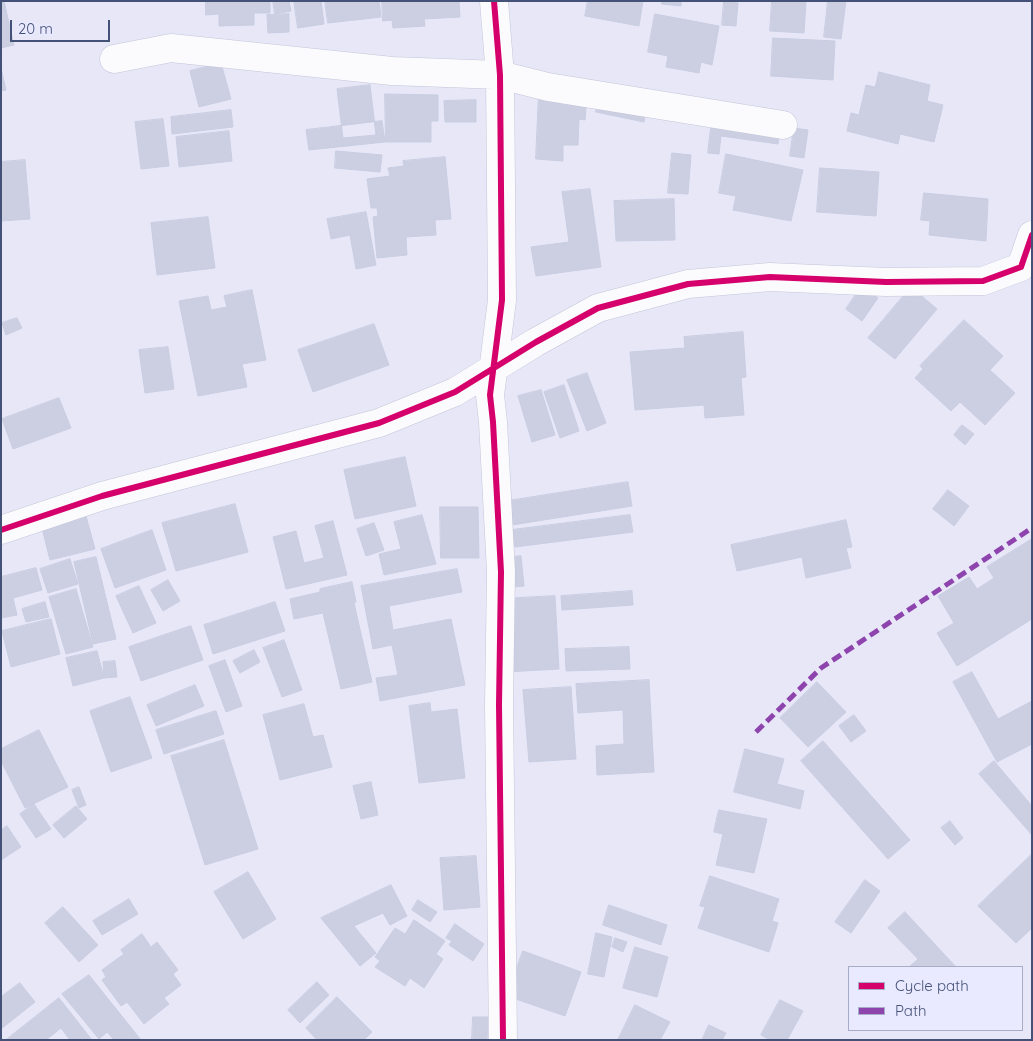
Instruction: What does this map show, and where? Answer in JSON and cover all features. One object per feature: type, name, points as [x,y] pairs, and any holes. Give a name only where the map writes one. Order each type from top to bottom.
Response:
[{"type":"street","points":[[494,1],[500,75],[502,300],[490,395],[501,572],[499,705],[503,1040]]},
{"type":"street","points":[[114,59],[171,48],[392,71],[500,75],[548,86],[783,124]]},
{"type":"street","points":[[1,530],[102,496],[379,423],[455,392],[536,342],[598,308],[688,284],[770,277],[886,282],[983,281],[1027,270],[1032,234]]},
{"type":"building","points":[[1,1],[4,1],[14,45],[1,48]]},
{"type":"building","points":[[206,1],[270,1],[270,13],[254,13],[254,25],[219,26],[219,14],[206,15]]},
{"type":"building","points":[[273,1],[289,1],[291,11],[275,14]]},
{"type":"building","points":[[294,1],[321,1],[324,24],[298,28]]},
{"type":"building","points":[[325,1],[379,1],[381,17],[328,23]]},
{"type":"building","points":[[382,1],[459,1],[460,17],[424,19],[425,26],[393,28],[392,20],[383,21]]},
{"type":"building","points":[[588,1],[643,1],[639,26],[585,16]]},
{"type":"building","points":[[662,1],[681,1],[681,6],[662,4]]},
{"type":"building","points":[[724,1],[738,3],[736,26],[722,25]]},
{"type":"building","points":[[772,1],[806,1],[804,33],[770,31]]},
{"type":"building","points":[[828,1],[846,1],[841,39],[824,37]]},
{"type":"building","points":[[289,14],[289,32],[268,33],[267,15]]},
{"type":"building","points":[[655,14],[719,26],[712,65],[701,62],[699,73],[666,67],[668,56],[648,52]]},
{"type":"building","points":[[773,38],[835,41],[833,80],[771,76]]},
{"type":"building","points":[[221,63],[231,99],[199,107],[190,71]]},
{"type":"building","points":[[1,68],[6,90],[1,91]]},
{"type":"building","points":[[879,72],[930,85],[927,101],[943,105],[934,142],[900,134],[898,144],[847,131],[851,113],[859,115],[866,85],[875,87]]},
{"type":"building","points":[[370,85],[376,135],[343,138],[337,89]]},
{"type":"building","points":[[539,92],[587,96],[585,120],[579,119],[578,145],[563,145],[563,161],[536,159]]},
{"type":"building","points":[[385,94],[438,95],[438,121],[431,121],[431,142],[386,142]]},
{"type":"building","points":[[599,99],[646,109],[644,122],[596,112]]},
{"type":"building","points":[[476,100],[476,122],[445,122],[444,101]]},
{"type":"building","points":[[231,110],[233,127],[172,134],[171,117]]},
{"type":"building","points":[[163,119],[169,166],[141,169],[135,122]]},
{"type":"building","points":[[712,120],[780,129],[778,144],[721,136],[719,154],[708,153]]},
{"type":"building","points":[[382,121],[385,142],[309,150],[306,130]]},
{"type":"building","points":[[794,128],[808,130],[804,158],[790,156]]},
{"type":"building","points":[[229,131],[232,161],[179,167],[176,137]]},
{"type":"building","points":[[336,151],[382,155],[380,172],[335,168]]},
{"type":"building","points":[[672,153],[691,155],[688,194],[668,193]]},
{"type":"building","points":[[726,154],[803,170],[791,221],[733,210],[736,196],[719,193]]},
{"type":"building","points":[[445,157],[451,219],[435,220],[436,235],[406,237],[407,255],[377,258],[373,217],[378,216],[377,208],[371,208],[367,179],[390,176],[388,168],[404,166],[403,161]]},
{"type":"building","points":[[25,160],[30,219],[1,221],[1,162]]},
{"type":"building","points":[[820,168],[879,172],[876,216],[817,212]]},
{"type":"building","points":[[590,189],[601,267],[536,276],[531,247],[569,242],[562,192]]},
{"type":"building","points":[[924,193],[988,199],[986,241],[929,235],[930,221],[921,220]]},
{"type":"building","points":[[674,199],[675,240],[616,241],[614,201]]},
{"type":"building","points":[[366,212],[376,265],[356,269],[350,235],[331,239],[327,219]]},
{"type":"building","points":[[208,217],[215,268],[157,275],[151,223]]},
{"type":"building","points":[[861,287],[878,298],[862,321],[846,309]]},
{"type":"building","points":[[911,287],[937,309],[895,359],[868,338]]},
{"type":"building","points":[[252,290],[266,360],[242,364],[247,387],[198,396],[179,301],[208,296],[211,310],[227,307],[224,296]]},
{"type":"building","points":[[17,318],[22,328],[6,335],[2,323]]},
{"type":"building","points":[[964,320],[1003,356],[990,370],[1015,393],[985,425],[960,402],[951,411],[915,378],[923,369],[920,366]]},
{"type":"building","points":[[374,324],[389,365],[313,392],[298,350]]},
{"type":"building","points":[[743,332],[746,377],[741,378],[744,415],[705,418],[704,405],[635,410],[630,352],[685,348],[684,337]]},
{"type":"building","points":[[168,347],[174,389],[145,393],[139,350]]},
{"type":"building","points":[[587,373],[606,423],[587,431],[567,380]]},
{"type":"building","points":[[564,385],[579,431],[560,438],[544,392]]},
{"type":"building","points":[[541,390],[555,435],[532,442],[518,396]]},
{"type":"building","points":[[59,398],[71,428],[13,449],[2,419]]},
{"type":"building","points":[[962,425],[974,434],[965,445],[954,435]]},
{"type":"building","points":[[405,457],[416,506],[355,519],[344,470]]},
{"type":"building","points":[[628,482],[632,506],[512,525],[508,501]]},
{"type":"building","points":[[948,490],[969,506],[954,526],[933,509]]},
{"type":"building","points":[[235,504],[248,552],[176,571],[162,523]]},
{"type":"building","points":[[83,505],[95,549],[50,560],[39,516]]},
{"type":"building","points":[[440,507],[478,507],[479,558],[441,558]]},
{"type":"building","points":[[422,515],[436,564],[384,575],[379,554],[401,549],[394,522]]},
{"type":"building","points":[[630,515],[633,532],[515,547],[512,530]]},
{"type":"building","points":[[846,520],[852,547],[846,548],[851,568],[806,578],[802,557],[737,571],[731,545]]},
{"type":"building","points":[[333,521],[347,575],[286,589],[273,537],[296,531],[304,563],[324,558],[315,526]]},
{"type":"building","points":[[374,523],[384,550],[366,556],[357,529]]},
{"type":"building","points":[[152,530],[166,570],[115,588],[101,549]]},
{"type":"building","points":[[1032,539],[1032,619],[957,666],[937,633],[954,623],[938,596],[969,577],[977,589],[994,578],[987,567]]},
{"type":"building","points":[[521,556],[524,586],[500,588],[497,559]]},
{"type":"building","points":[[96,557],[116,639],[93,644],[74,562]]},
{"type":"building","points":[[70,559],[78,584],[48,593],[40,569]]},
{"type":"building","points":[[36,568],[42,590],[13,598],[17,615],[1,618],[1,577]]},
{"type":"building","points":[[457,569],[462,592],[389,606],[393,630],[451,619],[465,685],[380,701],[376,678],[398,675],[392,645],[373,649],[361,586]]},
{"type":"building","points":[[168,580],[180,601],[163,611],[151,590]]},
{"type":"building","points":[[352,582],[356,602],[354,603],[372,682],[341,689],[323,613],[294,619],[290,599],[320,592],[320,589]]},
{"type":"building","points":[[139,586],[156,623],[133,633],[116,596]]},
{"type":"building","points":[[76,589],[93,647],[66,654],[49,597]]},
{"type":"building","points":[[632,591],[633,605],[562,610],[561,596]]},
{"type":"building","points":[[555,596],[559,669],[505,672],[501,599]]},
{"type":"building","points":[[45,602],[49,617],[26,622],[22,609]]},
{"type":"building","points":[[275,602],[285,631],[213,654],[204,625]]},
{"type":"building","points":[[51,619],[60,654],[11,667],[2,631]]},
{"type":"building","points":[[191,626],[203,660],[141,681],[129,647]]},
{"type":"building","points":[[284,640],[302,690],[282,697],[263,648]]},
{"type":"building","points":[[629,647],[630,669],[566,671],[565,649]]},
{"type":"building","points":[[254,650],[260,662],[240,673],[233,661]]},
{"type":"building","points":[[97,651],[104,678],[73,686],[66,658]]},
{"type":"building","points":[[225,660],[242,706],[226,712],[209,666]]},
{"type":"building","points":[[115,661],[117,677],[104,678],[103,662]]},
{"type":"building","points":[[972,672],[998,719],[1032,701],[1032,744],[997,762],[953,682]]},
{"type":"building","points":[[649,680],[654,772],[597,775],[596,746],[624,744],[623,710],[578,713],[576,684]]},
{"type":"building","points":[[817,682],[846,712],[808,747],[780,718]]},
{"type":"building","points":[[195,685],[204,706],[156,726],[147,705]]},
{"type":"building","points":[[571,687],[576,759],[529,762],[523,690]]},
{"type":"building","points":[[130,697],[152,758],[111,772],[90,711]]},
{"type":"building","points":[[430,703],[431,712],[457,709],[465,778],[419,783],[409,706]]},
{"type":"building","points":[[304,704],[313,737],[323,735],[332,767],[280,780],[263,715]]},
{"type":"building","points":[[216,711],[224,734],[164,754],[156,730]]},
{"type":"building","points":[[854,715],[866,731],[851,742],[839,726]]},
{"type":"building","points":[[39,730],[68,787],[25,808],[1,761],[1,749]]},
{"type":"building","points":[[224,740],[258,849],[205,865],[171,756]]},
{"type":"building","points":[[823,741],[910,840],[888,859],[801,761]]},
{"type":"building","points":[[745,749],[784,759],[777,784],[804,791],[800,809],[734,792]]},
{"type":"building","points":[[994,761],[1032,806],[1032,835],[979,774]]},
{"type":"building","points":[[371,782],[378,815],[361,819],[353,786]]},
{"type":"building","points":[[79,787],[86,805],[79,808],[72,790]]},
{"type":"building","points":[[34,804],[51,829],[36,838],[20,814]]},
{"type":"building","points":[[76,806],[87,819],[64,838],[53,825]]},
{"type":"building","points":[[719,810],[767,819],[754,873],[716,865],[723,834],[714,832]]},
{"type":"building","points":[[950,821],[963,838],[955,845],[941,828]]},
{"type":"building","points":[[7,826],[21,847],[1,860],[1,830]]},
{"type":"building","points":[[1032,854],[1032,928],[1016,943],[978,906]]},
{"type":"building","points":[[476,856],[480,907],[444,910],[440,858]]},
{"type":"building","points":[[248,872],[276,919],[243,939],[214,892]]},
{"type":"building","points":[[710,876],[779,899],[772,921],[778,923],[769,952],[698,928],[705,907],[700,906]]},
{"type":"building","points":[[865,880],[880,891],[851,933],[835,922]]},
{"type":"building","points":[[391,885],[407,916],[390,925],[383,913],[354,926],[376,953],[360,966],[321,918]]},
{"type":"building","points":[[129,899],[138,914],[102,935],[93,921]]},
{"type":"building","points":[[418,900],[437,912],[430,922],[412,910]]},
{"type":"building","points":[[609,905],[667,925],[661,945],[603,925]]},
{"type":"building","points":[[63,907],[98,945],[79,962],[45,923]]},
{"type":"building","points":[[905,912],[955,966],[910,966],[918,959],[888,928]]},
{"type":"building","points":[[414,920],[445,941],[436,954],[443,959],[424,988],[410,978],[405,986],[375,967],[380,961],[375,957],[395,928],[405,934]]},
{"type":"building","points":[[455,924],[484,944],[473,961],[449,945],[452,941],[446,938]]},
{"type":"building","points":[[596,933],[612,937],[604,977],[588,974]]},
{"type":"building","points":[[142,934],[151,947],[157,942],[178,970],[173,974],[181,985],[164,998],[169,1004],[144,1024],[127,1002],[121,1006],[102,980],[106,977],[102,970],[124,954],[121,950]]},
{"type":"building","points":[[615,938],[627,942],[623,952],[612,947]]},
{"type":"building","points":[[635,947],[668,957],[657,997],[623,988]]},
{"type":"building","points":[[523,951],[581,972],[565,1016],[507,996]]},
{"type":"building","points":[[89,975],[141,1040],[114,1040],[107,1032],[99,1039],[62,994]]},
{"type":"building","points":[[317,982],[329,995],[300,1023],[288,1010]]},
{"type":"building","points":[[20,983],[35,1002],[1,1029],[1,997]]},
{"type":"building","points":[[337,997],[372,1032],[364,1040],[317,1040],[306,1028]]},
{"type":"building","points":[[59,998],[92,1040],[70,1040],[61,1028],[46,1040],[6,1040]]},
{"type":"building","points":[[780,1000],[803,1011],[787,1040],[770,1040],[761,1035]]},
{"type":"building","points":[[635,1005],[670,1022],[660,1040],[618,1040]]},
{"type":"building","points":[[473,1017],[488,1017],[487,1040],[472,1040]]},
{"type":"building","points":[[709,1025],[726,1033],[722,1040],[702,1040]]},
{"type":"marked path","points":[[756,732],[821,668],[1032,528]]},
{"type":"cycle path","points":[[494,1],[500,75],[502,300],[490,395],[501,572],[499,705],[503,1040]]},
{"type":"cycle path","points":[[1,530],[102,496],[379,423],[455,392],[536,342],[598,308],[688,284],[770,277],[886,282],[983,281],[1021,267],[1032,235]]}]
